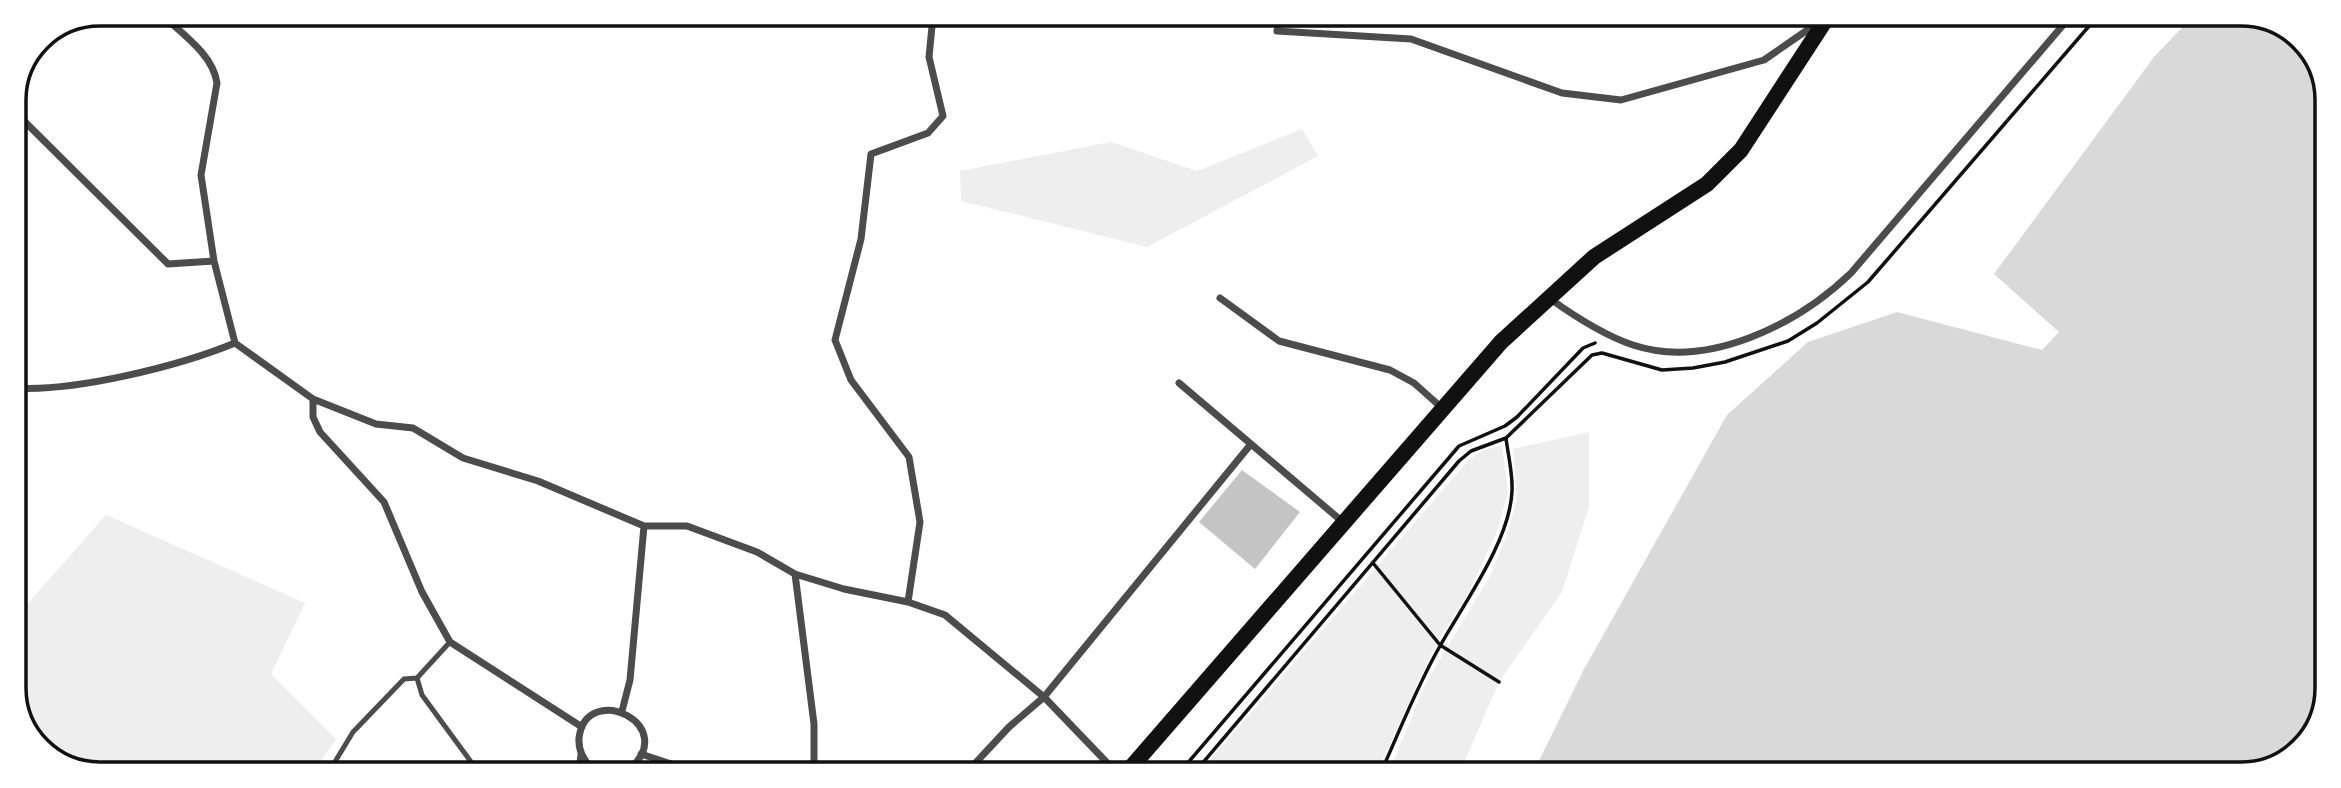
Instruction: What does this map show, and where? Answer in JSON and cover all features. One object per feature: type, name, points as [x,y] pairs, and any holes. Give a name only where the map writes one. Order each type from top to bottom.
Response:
[{"type":"main road","points":[[1136,762],[1345,524],[1442,408],[1545,303],[1594,257],[1707,184],[1733,158],[1821,26]]},
{"type":"street","points":[[174,26],[209,60],[215,71],[217,83],[201,175],[214,261],[235,343],[313,399],[376,424],[414,428],[463,458],[538,481],[644,526],[687,526],[757,552],[795,575],[844,589],[908,602],[945,615],[1045,697],[1107,762]]},
{"type":"street","points":[[908,602],[920,522],[909,457],[851,380],[835,340],[861,239],[871,154],[928,133],[943,116],[929,57],[932,26]]},
{"type":"street","points":[[1278,26],[1277,31],[1411,39],[1562,93],[1621,100],[1764,60],[1814,26]]},
{"type":"street","points":[[1545,303],[1634,345],[1658,349],[1696,350],[1725,345],[1787,321],[1831,292],[1851,273],[2062,26]]},
{"type":"street","points":[[26,123],[168,264],[214,261]]},
{"type":"street","points":[[1220,298],[1279,341],[1390,370],[1415,383],[1442,408]]},
{"type":"street","points":[[26,389],[121,375],[235,343]]},
{"type":"street","points":[[1179,383],[1345,524]]},
{"type":"street","points":[[313,399],[313,417],[320,432],[384,502],[422,592],[450,642],[582,727]]},
{"type":"street","points":[[976,762],[1009,727],[1045,697],[1251,444]]},
{"type":"street","points":[[622,711],[630,680],[644,526]]},
{"type":"street","points":[[795,575],[814,724],[814,762]]},
{"type":"street","points":[[580,762],[579,736],[582,727],[595,714],[613,709],[631,716],[643,733],[642,754],[634,762]]},
{"type":"street","points":[[581,754],[588,762]]},
{"type":"street","points":[[642,754],[666,762]]},
{"type":"lane","points":[[335,762],[353,732],[404,679],[417,678],[450,642]]},
{"type":"lane","points":[[417,678],[422,695],[471,762]]},
{"type":"path","points":[[1204,762],[1471,451],[1506,438],[1592,355],[1602,353],[1662,370],[1693,368],[1777,345],[1817,323],[1868,282],[2089,26]]},
{"type":"path","points":[[1189,762],[1459,446],[1505,426],[1583,348],[1598,343]]},
{"type":"path","points":[[1732,353],[1743,349]]},
{"type":"path","points":[[1386,762],[1440,645],[1474,591],[1501,532],[1512,492],[1506,438]]},
{"type":"path","points":[[1373,563],[1440,645],[1499,682]]},
{"type":"shaded area","points":[[2183,26],[2256,28],[2286,41],[2300,55],[2313,85],[2315,688],[2311,712],[2293,740],[2286,747],[2265,758],[2241,762],[1538,762],[1583,671],[1727,415],[1808,342],[1897,312],[2042,350],[2059,332],[1994,274],[2154,57]]},
{"type":"shaded area","points":[[1302,129],[1318,156],[1147,247],[961,201],[960,171],[1111,142],[1197,171]]},
{"type":"shaded area","points":[[1589,432],[1589,507],[1562,592],[1499,682],[1464,762],[1393,762],[1426,683],[1490,576],[1508,532],[1517,498],[1513,449]]},
{"type":"shaded area","points":[[1502,445],[1508,492],[1498,529],[1470,590],[1433,650],[1382,762],[1209,762],[1467,462],[1481,451]]},
{"type":"shaded area","points":[[106,515],[305,603],[271,674],[336,739],[320,762],[100,762],[76,758],[55,747],[41,733],[30,712],[26,693],[26,605]]},
{"type":"building","points":[[1242,470],[1300,512],[1255,569],[1199,522]]}]
